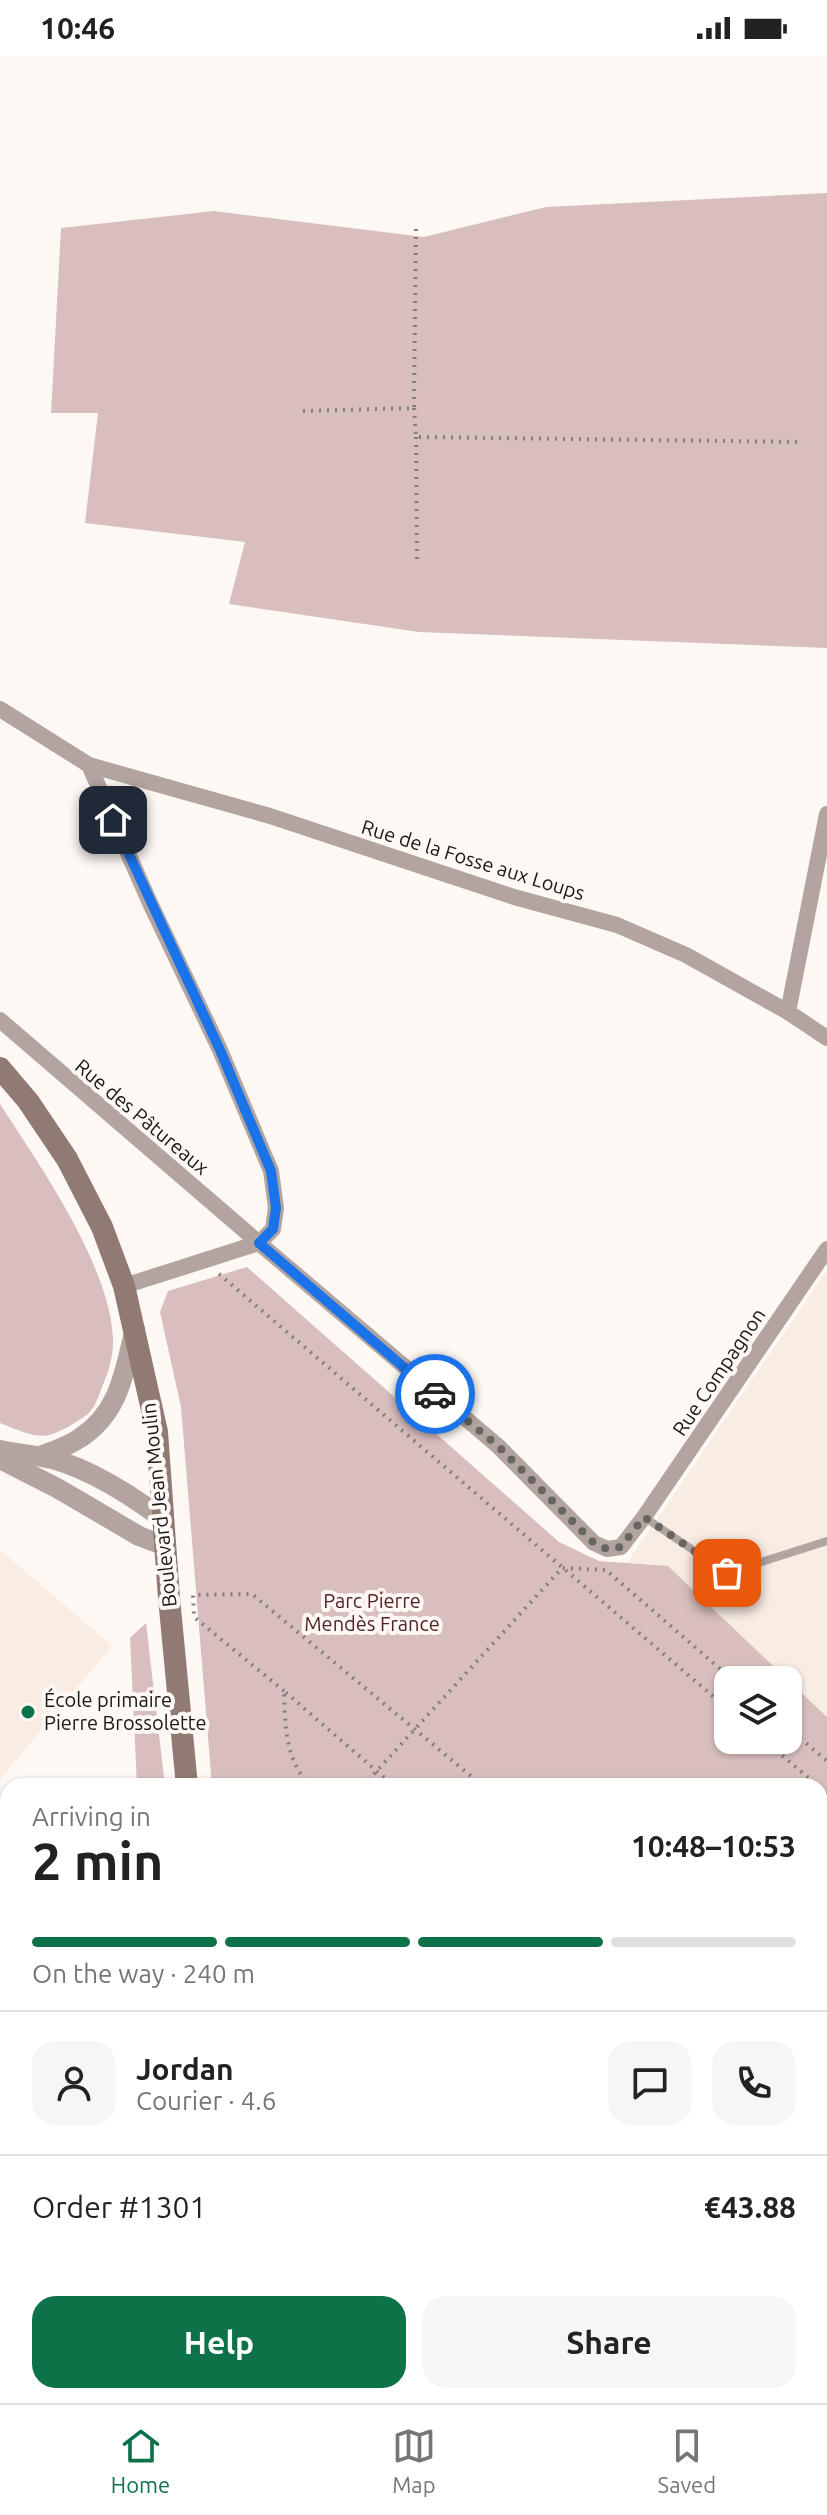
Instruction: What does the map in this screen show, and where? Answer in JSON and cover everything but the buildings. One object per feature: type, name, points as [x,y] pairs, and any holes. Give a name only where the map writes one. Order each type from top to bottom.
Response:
[{"type":"main road","name":"Boulevard Jean Moulin","points":[[0,1068],[28,1101],[67,1159],[102,1227],[124,1286],[157,1432],[186,1778]]},
{"type":"street","name":"Rue de la Fosse aux Loups","points":[[0,709],[89,765],[270,816],[514,897],[617,925],[686,955],[788,1012],[827,1038]]},
{"type":"street","points":[[89,765],[220,1050],[271,1171],[276,1208],[273,1229],[259,1243],[124,1286]]},
{"type":"street","points":[[788,1012],[827,814]]},
{"type":"street","name":"Rue des Pâtureaux","points":[[0,1020],[498,1446],[594,1543],[607,1549],[621,1547],[644,1517]]},
{"type":"street","name":"Rue Compagnon","points":[[644,1517],[827,1249]]},
{"type":"street","points":[[40,1456],[79,1440],[104,1419],[120,1389],[135,1329]]},
{"type":"street","points":[[0,1450],[40,1456],[91,1474],[124,1491],[163,1519]]},
{"type":"street","points":[[0,1459],[139,1536],[165,1546]]},
{"type":"lane","points":[[644,1517],[727,1573],[827,1541]]},
{"type":"lane","points":[[0,1844],[0,1893]]},
{"type":"path","points":[[416,227],[414,408],[417,562]]},
{"type":"path","points":[[303,411],[414,408]]},
{"type":"path","points":[[416,437],[803,442]]},
{"type":"path","points":[[204,1261],[714,1697]]},
{"type":"path","points":[[562,1568],[606,1570],[717,1666]]},
{"type":"path","points":[[370,1778],[562,1568]]},
{"type":"path","points":[[384,1778],[194,1617],[193,1595],[252,1594],[474,1778]]},
{"type":"path","points":[[284,1691],[285,1733],[302,1778]]},
{"type":"path","points":[[802,1740],[827,1761]]},
{"type":"path","points":[[780,1754],[808,1778]]},
{"type":"shaded area","points":[[827,1270],[827,1717],[802,1693],[802,1666],[773,1666],[668,1566],[627,1563]]},
{"type":"shaded area","name":"École primaire Pierre Brossolette","points":[[0,1550],[112,1646],[0,1778]]},
{"type":"green space","points":[[827,193],[827,648],[419,632],[229,604],[245,542],[85,523],[98,413],[51,413],[61,228],[214,211],[424,237],[546,207]]},
{"type":"green space","points":[[0,1104],[53,1186],[86,1248],[109,1310],[113,1339],[108,1370],[90,1411],[60,1431],[43,1436],[0,1423]]},
{"type":"green space","name":"Parc Pierre Mendès France","points":[[247,1267],[559,1542],[599,1561],[668,1566],[773,1666],[714,1666],[714,1754],[802,1754],[802,1693],[827,1717],[827,1778],[211,1778],[181,1407],[160,1312],[168,1291]]},
{"type":"green space","points":[[146,1623],[164,1778],[137,1778],[130,1638]]},
{"type":"way so far","points":[[435,1394],[498,1446],[594,1543],[607,1549],[621,1547],[644,1517],[727,1573]]},
{"type":"place","name":"École primaire Pierre Brossolette","points":[[28,1712]]},
{"type":"route","points":[[113,820],[220,1050],[271,1171],[276,1208],[273,1229],[259,1243],[435,1394]]}]
